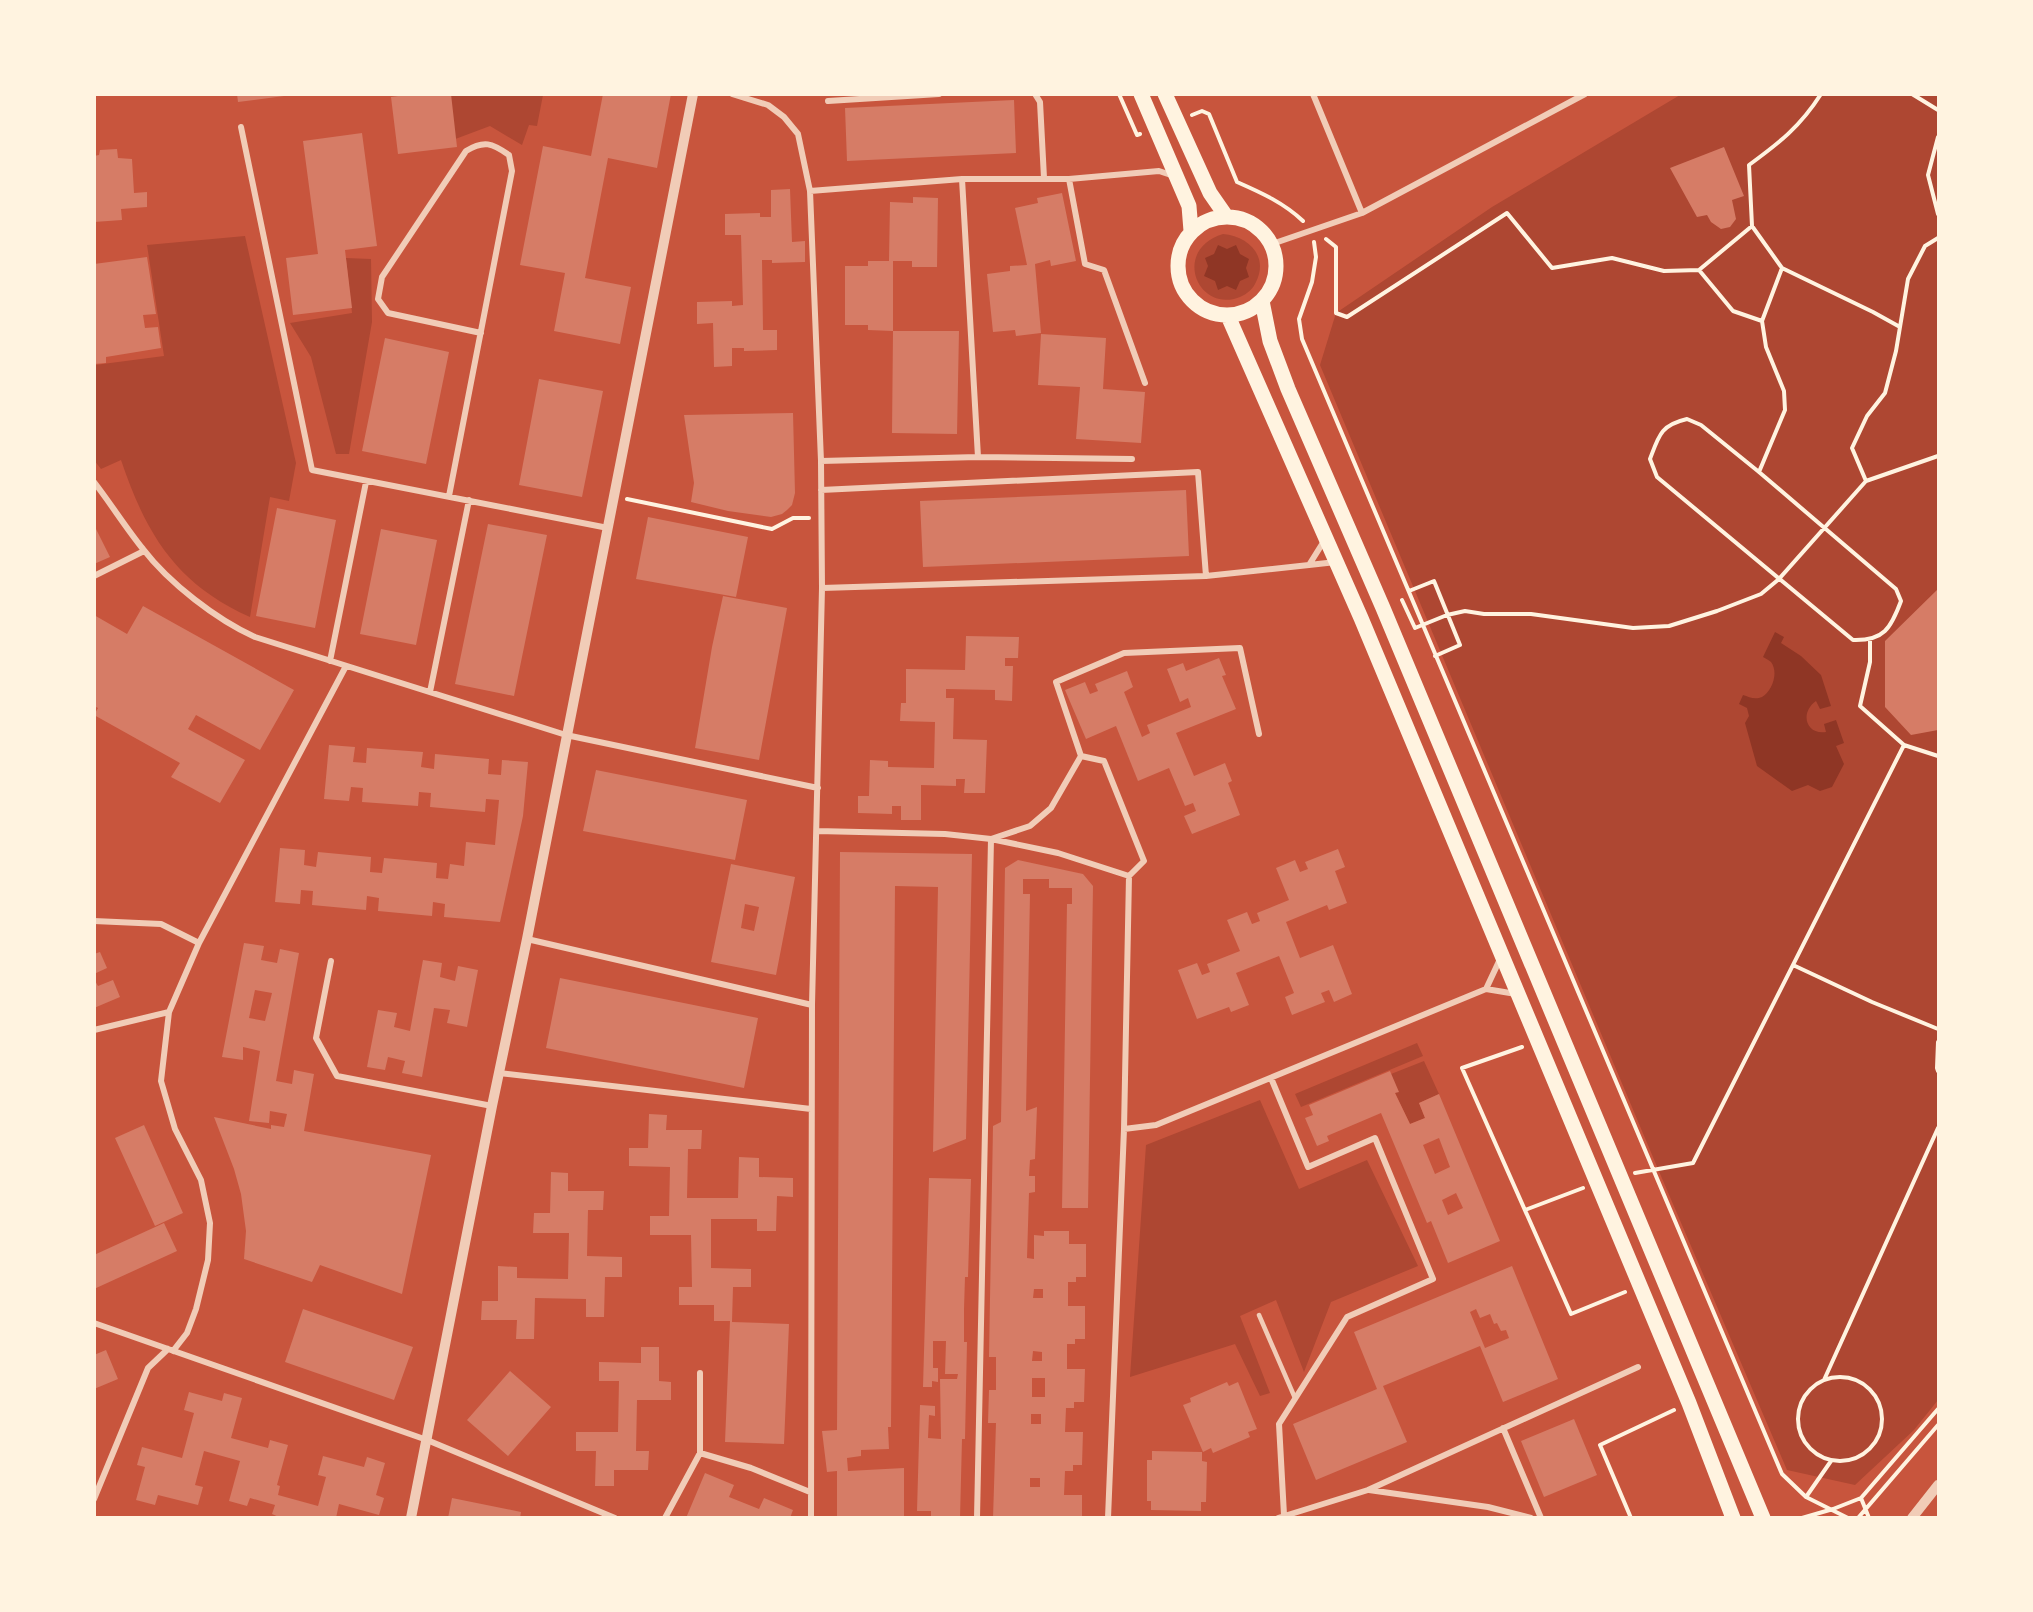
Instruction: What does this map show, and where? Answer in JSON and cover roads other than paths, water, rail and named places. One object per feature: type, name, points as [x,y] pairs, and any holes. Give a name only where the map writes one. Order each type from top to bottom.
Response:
[{"type":"main road","points":[[1142,94],[1189,206],[1191,231]]},
{"type":"main road","points":[[1165,94],[1210,193],[1226,216]]},
{"type":"main road","points":[[1226,216],[1253,223],[1264,232],[1272,244],[1276,259],[1276,274],[1271,289],[1262,301],[1252,309],[1228,316],[1211,314],[1197,306],[1185,293],[1179,278],[1177,261],[1182,245],[1191,231],[1201,223],[1226,216]]},
{"type":"main road","points":[[1262,301],[1269,341],[1288,389],[1383,608],[1763,1518]]},
{"type":"main road","points":[[1228,316],[1337,562],[1689,1403],[1733,1518]]},
{"type":"street","points":[[411,1518],[693,94]]},
{"type":"street","points":[[732,94],[768,105],[784,117],[798,134],[810,191],[822,517],[812,1005],[811,1518]]},
{"type":"street","points":[[828,101],[939,94]]},
{"type":"street","points":[[1035,94],[1040,102],[1044,178]]},
{"type":"street","points":[[1313,94],[1362,213]]},
{"type":"street","points":[[1272,244],[1362,213],[1585,94]]},
{"type":"street","points":[[242,127],[312,470],[608,528]]},
{"type":"street","points":[[449,496],[481,333],[512,171],[509,155],[495,145],[477,144],[466,152],[382,277],[378,299],[388,313],[481,333]]},
{"type":"street","points":[[810,191],[962,179],[1069,179],[1159,171],[1177,177]]},
{"type":"street","points":[[962,179],[978,457]]},
{"type":"street","points":[[1069,179],[1085,264],[1104,270],[1145,383]]},
{"type":"street","points":[[821,461],[978,457],[1132,459]]},
{"type":"street","points":[[821,490],[1198,472],[1206,576]]},
{"type":"street","points":[[94,482],[144,551],[191,597],[238,630],[566,735],[818,788]]},
{"type":"street","points":[[330,661],[366,482]]},
{"type":"street","points":[[430,692],[470,500]]},
{"type":"street","points":[[1309,565],[1326,538]]},
{"type":"street","points":[[94,576],[144,551]]},
{"type":"street","points":[[822,588],[1206,576],[1337,562]]},
{"type":"street","points":[[991,839],[1030,826],[1051,808],[1081,756],[1056,682],[1124,654],[1240,648],[1259,734]]},
{"type":"street","points":[[94,1499],[148,1368],[188,1333],[208,1260],[210,1222],[201,1180],[175,1129],[161,1081],[169,1012],[199,943],[346,666]]},
{"type":"street","points":[[1081,756],[1104,761],[1144,861],[1129,876],[1124,1130],[1108,1518]]},
{"type":"street","points":[[817,831],[945,834],[991,839],[1058,853],[1129,876]]},
{"type":"street","points":[[978,1518],[991,839]]},
{"type":"street","points":[[94,921],[160,924],[199,943]]},
{"type":"street","points":[[527,939],[812,1005]]},
{"type":"street","points":[[1486,989],[1502,956]]},
{"type":"street","points":[[331,961],[316,1038],[337,1076],[492,1106]]},
{"type":"street","points":[[1124,1130],[1156,1125],[1486,989],[1518,994]]},
{"type":"street","points":[[94,1030],[169,1012]]},
{"type":"street","points":[[499,1073],[811,1109]]},
{"type":"street","points":[[1271,1078],[1308,1167],[1375,1138],[1433,1279],[1347,1317],[1278,1424],[1281,1516],[1368,1490],[1638,1367]]},
{"type":"street","points":[[94,1323],[427,1440],[615,1518]]},
{"type":"street","points":[[665,1518],[700,1453],[700,1373]]},
{"type":"street","points":[[1503,1428],[1541,1518]]},
{"type":"street","points":[[700,1453],[751,1468],[810,1492]]},
{"type":"street","points":[[1912,1518],[1938,1485]]},
{"type":"street","points":[[1368,1490],[1488,1507],[1531,1518]]},
{"type":"lane","points":[[1259,1315],[1295,1398]]}]
